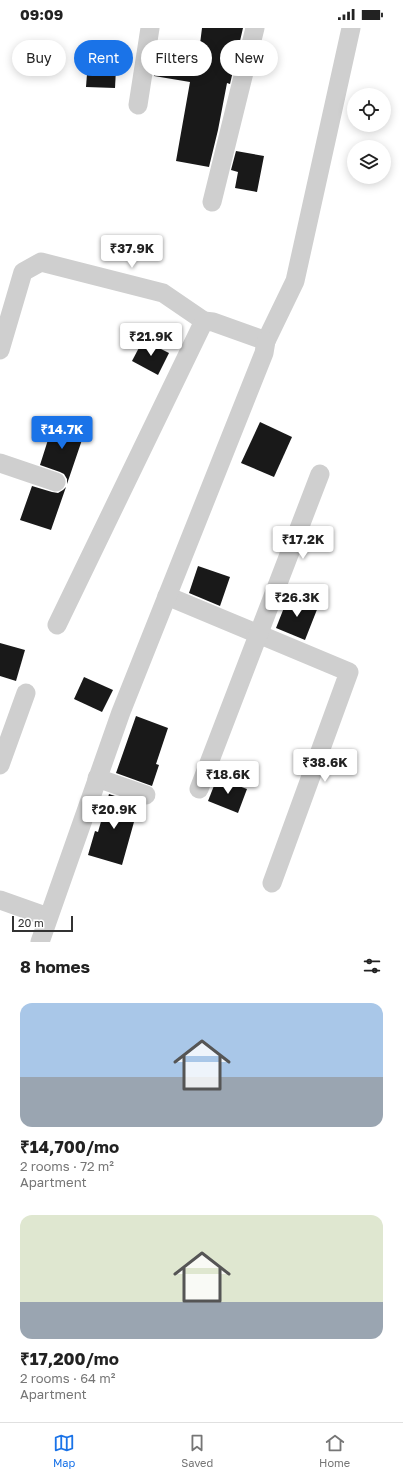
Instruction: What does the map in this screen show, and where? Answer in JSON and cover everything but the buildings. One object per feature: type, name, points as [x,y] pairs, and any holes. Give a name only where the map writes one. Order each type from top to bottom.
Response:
[{"type":"street","points":[[138,105],[150,28]]},
{"type":"street","points":[[212,202],[255,28]]},
{"type":"street","points":[[40,942],[121,712],[264,353],[266,342],[295,281],[351,28]]},
{"type":"street","points":[[0,350],[23,272],[41,262],[163,293],[204,322],[213,322],[266,342]]},
{"type":"street","points":[[57,625],[204,322]]},
{"type":"street","points":[[0,463],[56,482]]},
{"type":"street","points":[[199,789],[320,474]]},
{"type":"street","points":[[167,596],[349,672],[272,883]]},
{"type":"street","points":[[0,765],[26,693]]},
{"type":"street","points":[[97,778],[146,795]]},
{"type":"street","points":[[0,900],[48,917]]}]
